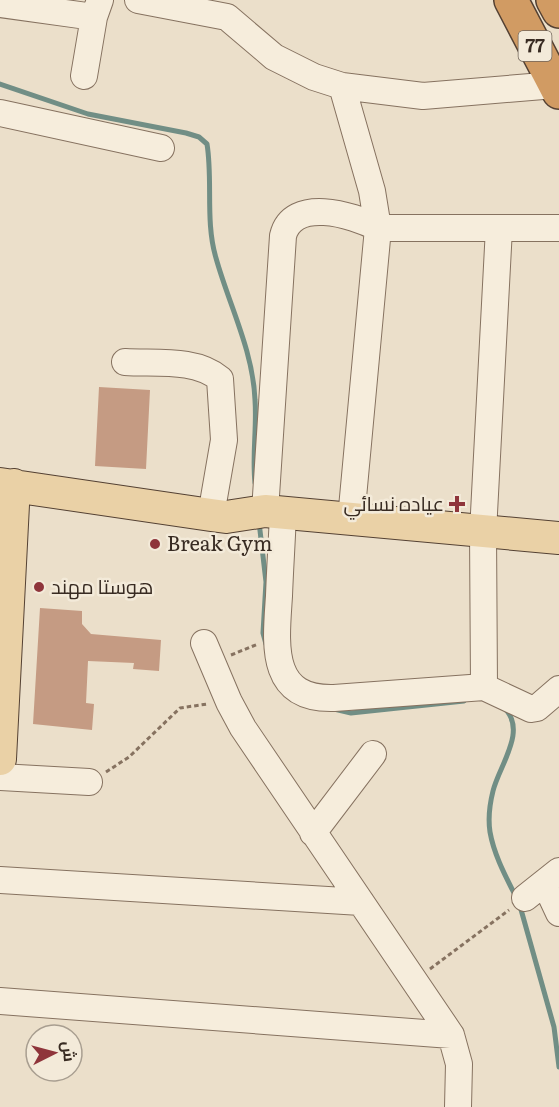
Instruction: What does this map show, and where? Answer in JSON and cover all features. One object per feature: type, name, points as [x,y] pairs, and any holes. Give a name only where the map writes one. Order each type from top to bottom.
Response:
[{"type":"highway","name":"77","points":[[511,0],[557,89]]},
{"type":"highway","name":"77","points":[[553,0],[559,11]]},
{"type":"main road","points":[[0,759],[7,485],[219,516],[274,512],[559,538]]},
{"type":"street","points":[[138,0],[229,9],[274,57],[314,77],[342,86],[423,96],[557,89]]},
{"type":"street","points":[[0,4],[97,8],[84,76]]},
{"type":"street","points":[[342,86],[372,191],[378,228],[351,519]]},
{"type":"street","points":[[0,113],[161,148]]},
{"type":"street","points":[[559,228],[378,228],[351,217],[311,212],[301,212],[292,217],[285,225],[274,512],[277,658],[282,672],[291,684],[304,694],[318,698],[484,687],[531,710],[537,708],[559,689]]},
{"type":"street","points":[[484,687],[483,532],[499,228]]},
{"type":"street","points":[[125,362],[193,365],[210,370],[220,379],[224,440],[219,516]]},
{"type":"street","points":[[209,652],[229,702],[313,833],[451,1035],[459,1064],[458,1107]]},
{"type":"street","points":[[313,833],[374,754]]},
{"type":"street","points":[[0,777],[89,782]]},
{"type":"street","points":[[0,880],[361,902]]},
{"type":"street","points":[[543,884],[559,913]]},
{"type":"street","points":[[0,1001],[451,1035]]},
{"type":"path","points":[[209,652],[276,636]]},
{"type":"path","points":[[89,782],[129,757],[180,708],[229,702]]},
{"type":"path","points":[[414,980],[491,924]]},
{"type":"building","points":[[99,387],[150,390],[146,469],[95,466]]},
{"type":"building","points":[[40,608],[82,611],[82,624],[91,634],[161,640],[159,671],[133,669],[134,663],[88,661],[86,703],[94,704],[92,730],[33,724]]},
{"type":"waterway","points":[[0,84],[88,114],[186,133],[199,137],[207,144],[213,244],[221,276],[245,345],[253,381],[255,483]]},
{"type":"waterway","points":[[259,522],[266,582],[263,633],[266,644]]},
{"type":"waterway","points":[[334,709],[351,713],[464,701]]},
{"type":"waterway","points":[[504,708],[511,717],[513,737],[493,791],[489,827],[497,857],[516,897]]},
{"type":"waterway","points":[[520,906],[554,1027],[559,1067]]},
{"type":"place","name":"عياده نسائي","points":[[457,504]]},
{"type":"place","name":"Break Gym","points":[[155,544]]},
{"type":"place","name":"هوستا مهند","points":[[39,587]]}]
